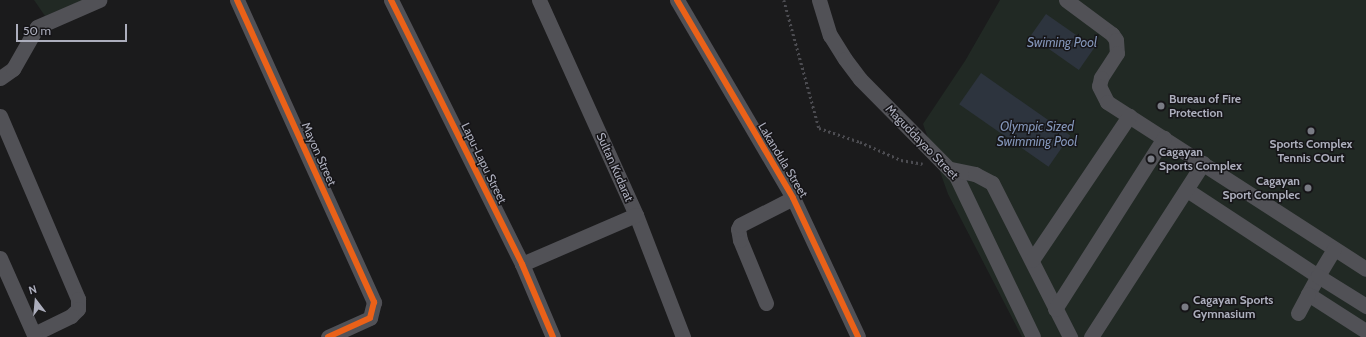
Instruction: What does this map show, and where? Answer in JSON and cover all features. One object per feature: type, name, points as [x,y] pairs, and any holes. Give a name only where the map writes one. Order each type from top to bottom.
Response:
[{"type":"street","points":[[0,78],[13,68],[37,27],[99,0]]},
{"type":"street","name":"Mayon Street","points":[[237,0],[374,302],[373,313],[370,318],[328,337]]},
{"type":"street","name":"Lapu-Lapu Street","points":[[391,0],[522,264],[553,337]]},
{"type":"street","name":"Sultan Kudarat","points":[[539,0],[636,215],[683,337]]},
{"type":"street","name":"Lakandula Street","points":[[677,0],[793,198],[858,337]]},
{"type":"street","name":"Maguddayao Street","points":[[819,0],[830,35],[849,64],[913,133],[951,169],[964,187],[1033,337]]},
{"type":"street","points":[[1066,0],[1112,34],[1116,40],[1117,53],[1101,78],[1099,86],[1107,102],[1366,269]]},
{"type":"street","points":[[0,116],[78,299],[78,309],[71,316],[34,336],[0,258]]},
{"type":"street","points":[[1032,260],[1129,116]]},
{"type":"street","points":[[1055,309],[1164,138]]},
{"type":"street","points":[[1091,337],[1203,163]]},
{"type":"street","points":[[951,169],[975,174],[992,183],[1070,337]]},
{"type":"street","points":[[1187,190],[1366,306]]},
{"type":"street","points":[[766,303],[740,240],[738,229],[740,225],[793,198]]},
{"type":"street","points":[[522,264],[636,215]]},
{"type":"street","points":[[1298,313],[1334,249]]},
{"type":"street","points":[[1308,294],[1364,330]]},
{"type":"path","points":[[784,0],[819,128],[901,160],[951,169]]},
{"type":"shaded area","points":[[34,0],[84,0],[45,16]]},
{"type":"shaded area","name":"Cagayan Sports Complex","points":[[1000,0],[1366,0],[1366,337],[1022,337],[948,194],[923,124],[965,61]]},
{"type":"water","name":"Swiming Pool","points":[[1046,14],[1094,48],[1079,70],[1031,36]]},
{"type":"water","name":"Olympic Sized Swimming Pool","points":[[981,73],[1070,136],[1048,167],[959,104]]},
{"type":"cycle path","points":[[237,0],[374,302],[370,318],[328,337]]},
{"type":"cycle path","points":[[391,0],[522,264],[553,337]]},
{"type":"cycle path","points":[[677,0],[793,198],[858,337]]},
{"type":"place","name":"Bureau of Fire Protection","points":[[1161,106]]},
{"type":"place","name":"Sports Complex Tennis COurt","points":[[1311,131]]},
{"type":"place","name":"Cagayan Sports Complex","points":[[1151,159]]},
{"type":"place","name":"Cagayan Sport Complec","points":[[1308,188]]},
{"type":"place","name":"Cagayan Sports Gymnasium","points":[[1185,307]]}]
